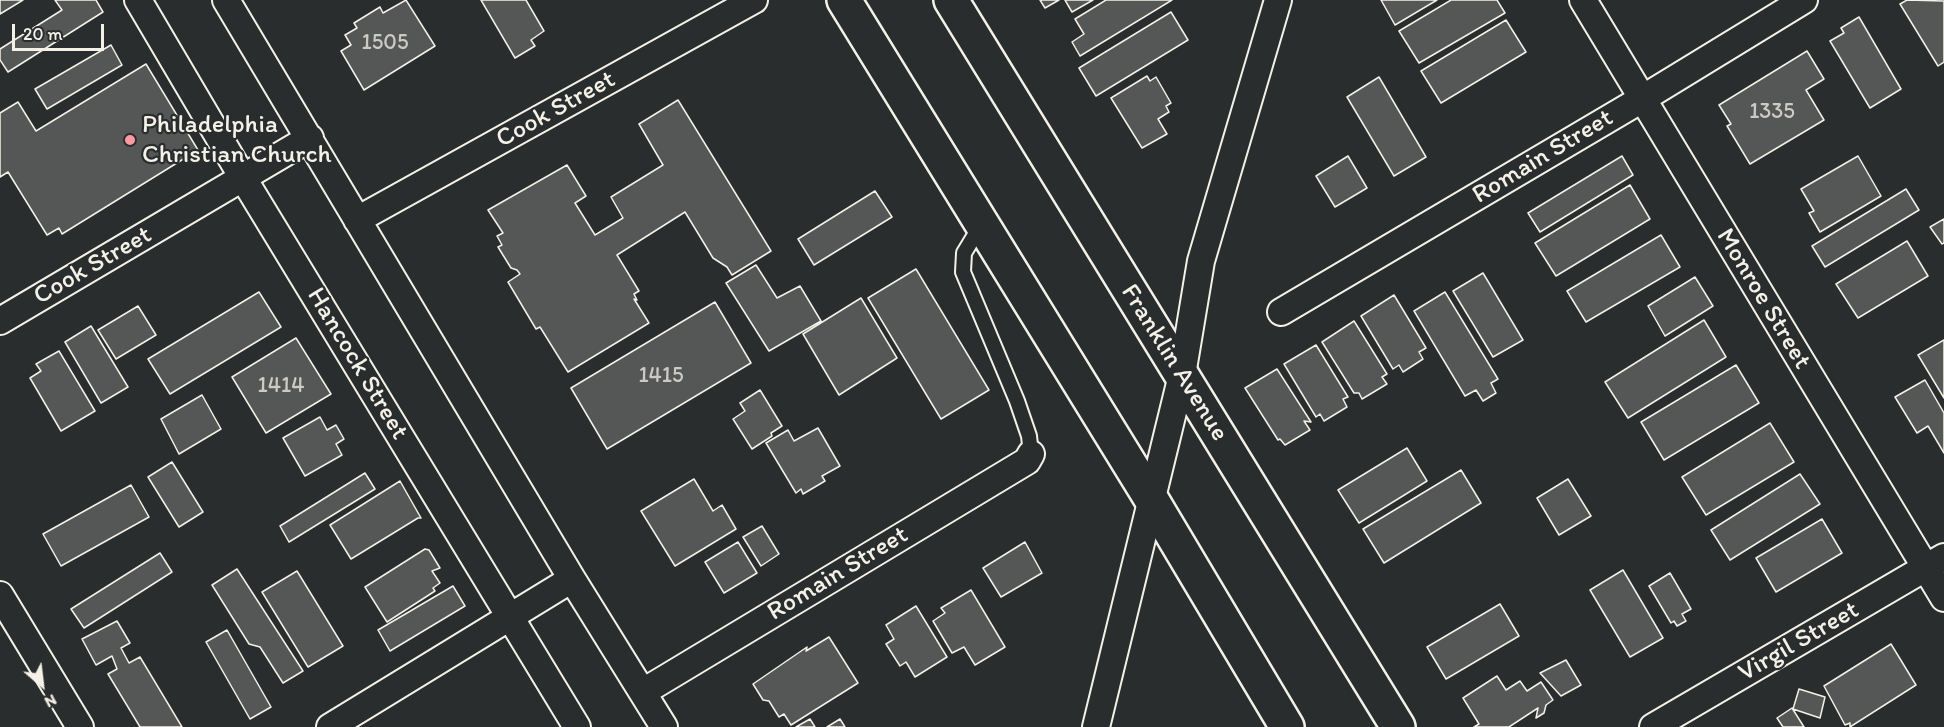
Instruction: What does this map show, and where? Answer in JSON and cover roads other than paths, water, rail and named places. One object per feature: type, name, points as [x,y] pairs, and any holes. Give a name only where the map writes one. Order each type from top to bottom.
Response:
[{"type":"main road","points":[[844,0],[1150,497],[1287,727]]},
{"type":"main road","name":"Franklin Avenue","points":[[951,0],[1398,727]]},
{"type":"street","name":"Hancock Street","points":[[138,0],[243,178],[577,727]]},
{"type":"street","points":[[226,0],[572,579],[664,727]]},
{"type":"street","name":"Cook Street","points":[[357,220],[754,0]]},
{"type":"street","points":[[1096,727],[1150,497],[1182,375],[1202,261],[1278,0]]},
{"type":"street","name":"Monroe Street","points":[[1583,0],[1642,99],[1935,562],[1944,598]]},
{"type":"street","name":"Romain Street","points":[[1281,312],[1642,99],[1804,0]]},
{"type":"street","name":"Cook Street","points":[[0,321],[310,138]]},
{"type":"street","name":"Romain Street","points":[[643,692],[1027,460],[1031,454]]},
{"type":"street","name":"Virgil Street","points":[[1653,727],[1935,562]]},
{"type":"street","points":[[330,727],[572,579]]},
{"type":"street","points":[[0,595],[80,727]]},
{"type":"lane","points":[[982,223],[964,254],[963,272],[1017,401],[1029,436],[1031,454]]},
{"type":"place","name":"Philadelphia Christian Church","points":[[130,140]]}]
